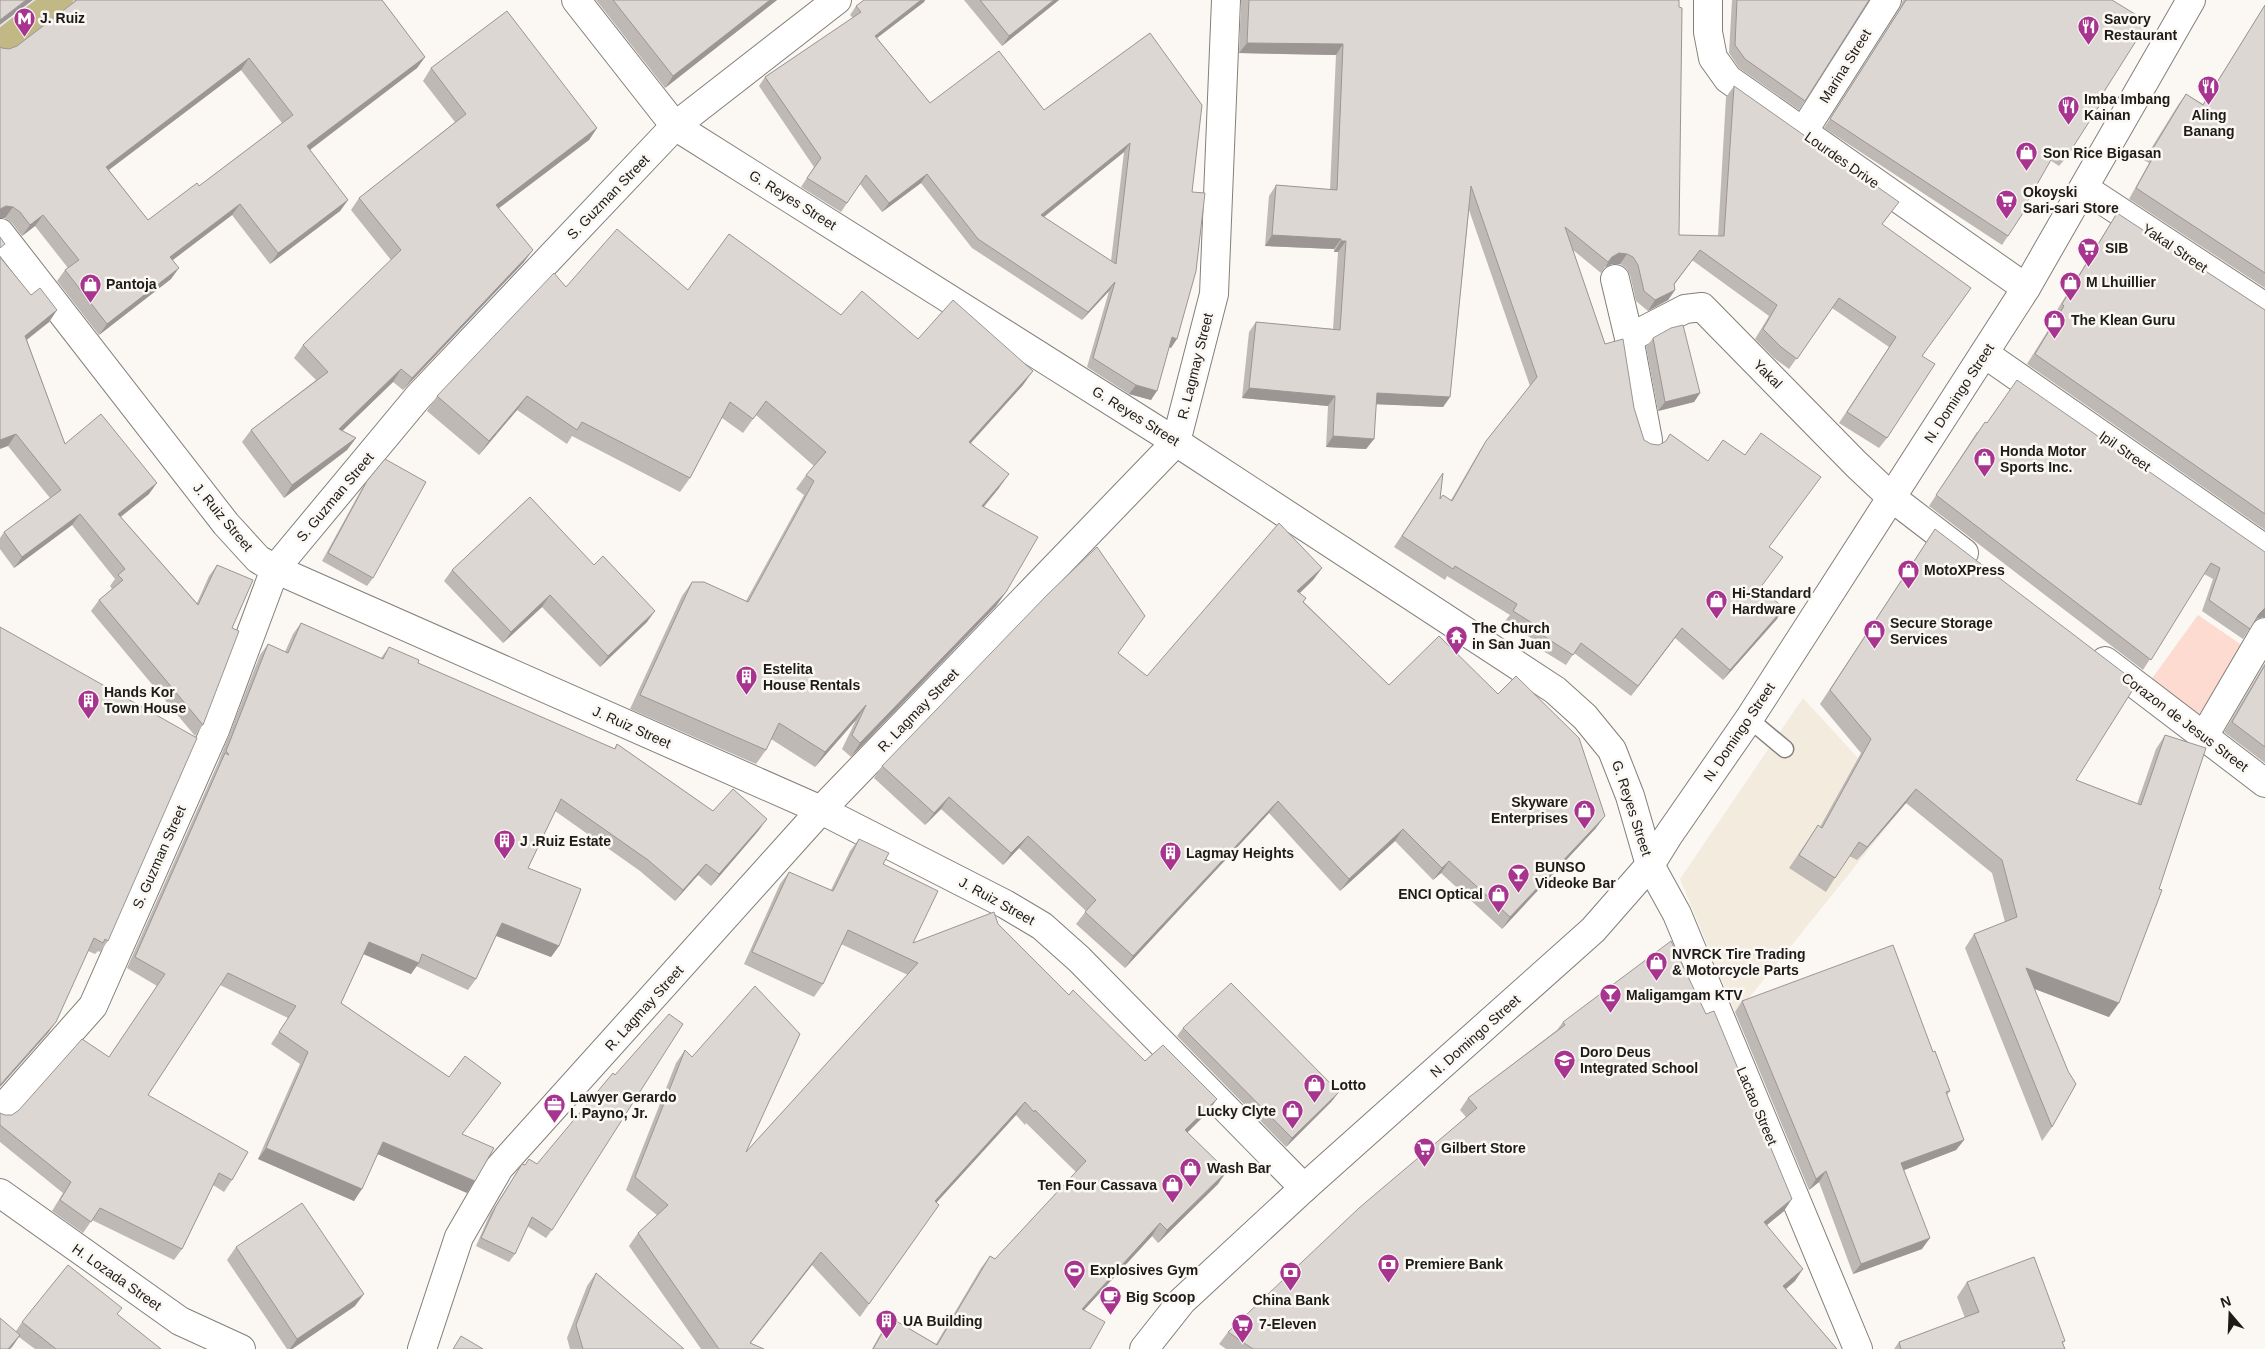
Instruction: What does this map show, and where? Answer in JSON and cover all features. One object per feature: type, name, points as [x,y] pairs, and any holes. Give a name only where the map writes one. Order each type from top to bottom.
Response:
[{"type":"main road","points":[[0,45],[58,0]]},
{"type":"street","name":"G. Reyes Street","points":[[576,0],[675,126],[1176,442],[1555,690],[1585,717],[1612,750],[1630,796],[1650,865]]},
{"type":"street","name":"S. Guzman Street","points":[[0,1111],[93,1006],[214,730],[274,569],[418,397],[675,126],[837,0]]},
{"type":"street","name":"R. Lagmay Street","points":[[422,1349],[459,1237],[500,1168],[821,810],[1176,442],[1214,294],[1226,0]]},
{"type":"street","name":"Lourdes Drive","points":[[1708,0],[1708,32],[1713,58],[1728,79],[2026,288]]},
{"type":"street","name":"Marina Street","points":[[1803,132],[1887,0]]},
{"type":"street","name":"N. Domingo Street","points":[[1144,1349],[1182,1300],[1304,1188],[1593,930],[1650,865],[1749,719],[1985,354],[2026,288],[2191,0]]},
{"type":"street","name":"Yakal Street","points":[[2084,188],[2265,308]]},
{"type":"street","name":"J. Ruiz Street","points":[[0,233],[226,524],[258,559],[274,569],[821,810],[1005,904],[1042,926],[1080,959],[1304,1188]]},
{"type":"street","points":[[1614,279],[1629,338],[1648,440]]},
{"type":"street","name":"Yakal","points":[[1629,338],[1685,308],[1702,307],[1891,497]]},
{"type":"street","name":"Ipil Street","points":[[1985,354],[2265,549]]},
{"type":"street","points":[[1891,497],[1985,569]]},
{"type":"street","points":[[2204,736],[2265,632]]},
{"type":"street","name":"Corazon de Jesus Street","points":[[2088,648],[2265,783]]},
{"type":"street","name":"Lactao Street","points":[[1650,865],[1677,914],[1858,1349]]},
{"type":"street","name":"H. Lozada Street","points":[[0,1193],[180,1321],[241,1349]]},
{"type":"lane","points":[[1749,719],[1785,749]]},
{"type":"shaded area","points":[[2198,615],[2246,648],[2199,714],[2151,680]]},
{"type":"shaded area","points":[[1803,698],[1903,807],[1736,1014],[1680,879]]},
{"type":"building","points":[[0,0],[26,0],[0,20]]},
{"type":"building","points":[[77,0],[382,0],[425,57],[307,146],[348,200],[278,253],[240,204],[170,257],[179,268],[107,324],[65,270],[79,260],[43,215],[30,225],[20,212],[13,207],[6,206],[0,209],[0,47],[9,49],[17,46]],"holes":[[[249,58],[293,115],[199,186],[197,183],[148,220],[106,167]]]},
{"type":"building","points":[[613,0],[770,0],[673,76]]},
{"type":"building","points":[[864,0],[921,0],[875,36],[930,103],[999,51],[1044,110],[1150,33],[1202,105],[1192,192],[1205,193],[1196,271],[1177,339],[1172,337],[1157,391],[1136,385],[1093,358],[1115,282],[1088,312],[978,239],[927,174],[889,203],[866,175],[847,203],[807,178],[821,158],[765,77],[861,12],[856,6]],"holes":[[[1130,143],[1116,264],[1041,215]]]},
{"type":"building","points":[[980,0],[1054,0],[1009,36]]},
{"type":"building","points":[[1249,0],[1679,0],[1679,7],[1682,8],[1679,235],[1724,236],[1734,86],[1899,202],[1882,224],[1971,288],[1922,356],[1935,364],[1887,438],[1847,412],[1896,337],[1839,298],[1797,359],[1781,347],[1763,329],[1777,305],[1700,250],[1674,284],[1675,290],[1655,300],[1644,291],[1638,265],[1633,257],[1619,253],[1608,262],[1565,227],[1605,344],[1623,339],[1634,408],[1644,440],[1651,444],[1659,445],[1666,441],[1670,434],[1708,461],[1723,440],[1745,455],[1761,433],[1821,477],[1769,547],[1783,557],[1760,588],[1784,608],[1730,670],[1682,628],[1638,686],[1581,643],[1573,655],[1542,635],[1545,631],[1513,611],[1517,604],[1455,566],[1453,569],[1402,536],[1443,473],[1440,499],[1443,495],[1452,501],[1486,441],[1537,377],[1471,186],[1450,397],[1377,393],[1374,439],[1333,436],[1335,396],[1249,388],[1256,322],[1340,330],[1346,241],[1341,241],[1341,239],[1272,235],[1276,185],[1337,190],[1343,44],[1247,43]]},
{"type":"building","points":[[1737,0],[1869,0],[1805,101],[1745,59],[1735,45]]},
{"type":"building","points":[[1906,0],[2112,0],[2148,22],[2100,98],[2103,100],[2066,158],[2056,151],[2023,209],[2025,210],[2008,236],[1830,119]]},
{"type":"building","points":[[2265,5],[2265,273],[2136,188],[2156,152],[2152,150],[2186,94],[2203,105]]},
{"type":"building","points":[[507,11],[597,128],[496,205],[533,250],[412,378],[401,369],[339,429],[356,438],[292,485],[251,430],[328,372],[303,345],[401,250],[359,198],[466,114],[431,68]]},
{"type":"building","points":[[2117,213],[2265,310],[2265,514],[2035,354],[2064,306],[2062,304]]},
{"type":"building","points":[[617,229],[688,290],[729,234],[841,315],[862,291],[918,339],[953,300],[1033,371],[969,442],[1009,474],[982,506],[1038,537],[1006,592],[860,743],[852,735],[866,705],[825,752],[779,723],[766,750],[640,695],[692,582],[704,582],[748,602],[814,481],[806,475],[826,452],[766,401],[753,419],[730,402],[690,478],[582,422],[577,430],[527,396],[489,441],[437,396],[554,273],[566,287]]},
{"type":"building","points":[[0,237],[5,244],[0,248]]},
{"type":"building","points":[[0,257],[31,295],[40,288],[57,310],[25,336],[65,444],[101,414],[157,483],[118,514],[198,605],[217,565],[253,580],[232,628],[239,631],[203,725],[99,600],[123,580],[118,575],[125,569],[80,514],[22,557],[4,532],[61,490],[16,434],[0,440]]},
{"type":"building","points":[[1683,325],[1700,393],[1665,402],[1653,338],[1671,328]]},
{"type":"building","points":[[2017,380],[2265,552],[2265,608],[2250,629],[2209,600],[2220,568],[2211,563],[2151,660],[1936,495],[1985,422],[1987,423]]},
{"type":"building","points":[[385,459],[426,482],[373,578],[328,553],[367,481]]},
{"type":"building","points":[[530,497],[594,565],[603,556],[655,611],[608,656],[550,595],[511,632],[452,570]]},
{"type":"building","points":[[1279,523],[1322,568],[1297,591],[1306,598],[1303,602],[1389,685],[1439,636],[1498,694],[1516,676],[1579,738],[1605,816],[1510,917],[1449,861],[1442,868],[1403,829],[1349,879],[1278,801],[1133,956],[1085,912],[1096,900],[1028,836],[1011,853],[949,797],[934,813],[882,766],[1047,595],[1097,547],[1145,616],[1118,653],[1147,676]]},
{"type":"building","points":[[1935,529],[2137,683],[2076,780],[2141,805],[2165,735],[2206,748],[2159,889],[2162,890],[2119,1003],[2026,968],[2068,1071],[2076,1084],[2052,1127],[1974,934],[2017,917],[2002,860],[1916,789],[1867,847],[1859,842],[1835,878],[1799,855],[1818,825],[1822,828],[1871,739],[1830,690]]},
{"type":"building","points":[[301,623],[383,659],[389,647],[419,660],[418,663],[615,749],[617,744],[713,811],[733,789],[767,819],[719,874],[706,864],[683,890],[648,860],[561,799],[528,868],[581,889],[559,946],[502,923],[476,979],[422,954],[419,963],[369,942],[341,1003],[449,1077],[465,1056],[501,1083],[462,1134],[494,1148],[475,1181],[383,1142],[362,1189],[266,1148],[308,1052],[279,1032],[296,1006],[228,973],[148,1095],[248,1152],[232,1180],[219,1173],[182,1249],[100,1208],[91,1222],[60,1200],[71,1182],[0,1125],[0,1113],[12,1115],[19,1110],[82,1039],[109,1057],[165,974],[135,957],[225,753],[229,755],[226,751],[268,644],[288,653]]},
{"type":"building","points":[[0,627],[197,738],[108,941],[105,939],[103,943],[94,938],[56,1022],[0,1085]]},
{"type":"building","points":[[2265,665],[2265,747],[2232,722]]},
{"type":"building","points":[[859,839],[889,853],[883,864],[938,891],[913,943],[994,912],[998,924],[1069,995],[1073,990],[1145,1061],[1163,1045],[1217,1099],[1185,1130],[1227,1171],[1167,1230],[1160,1223],[1082,1309],[1105,1322],[1090,1349],[873,1349],[891,1318],[937,1345],[990,1256],[995,1259],[1086,1161],[1025,1102],[935,1201],[939,1205],[869,1304],[821,1252],[750,1343],[764,1349],[719,1349],[638,1233],[668,1205],[635,1177],[685,1050],[692,1057],[755,986],[800,1034],[746,1152],[918,963],[848,930],[823,984],[752,952],[789,872],[833,891]]},
{"type":"building","points":[[1671,941],[1706,1014],[1714,1011],[1792,1199],[1764,1222],[1803,1269],[1783,1286],[1837,1349],[1253,1349],[1228,1332],[1359,1208],[1477,1108],[1468,1098],[1565,1025],[1563,1022]]},
{"type":"building","points":[[1893,945],[1933,1052],[1935,1051],[1950,1091],[1946,1092],[1964,1140],[1901,1163],[1930,1238],[1861,1264],[1826,1171],[1816,1179],[1742,1001]]},
{"type":"building","points":[[1231,983],[1339,1092],[1292,1138],[1183,1028]]},
{"type":"building","points":[[669,1014],[683,1024],[552,1230],[532,1217],[515,1254],[481,1238],[496,1206],[522,1164],[525,1165],[529,1159],[537,1164],[613,1073],[615,1075]]},
{"type":"building","points":[[302,1203],[364,1294],[297,1339],[236,1247]]},
{"type":"building","points":[[2034,1257],[2065,1341],[2062,1342],[2065,1349],[1901,1349],[1899,1342],[1979,1312],[1967,1282]]},
{"type":"building","points":[[68,1265],[122,1308],[117,1314],[161,1349],[56,1349],[22,1322]]},
{"type":"building","points":[[596,1273],[684,1349],[583,1349],[576,1325]]},
{"type":"building","points":[[0,1318],[20,1335],[8,1349],[0,1349]]},
{"type":"building","points":[[461,1336],[483,1349],[453,1349]]},
{"type":"place","name":"J. Ruiz","points":[[24,37]]},
{"type":"place","name":"Savory Restaurant","points":[[2088,46]]},
{"type":"place","name":"Aling Banang","points":[[2209,106]]},
{"type":"place","name":"Imba Imbang Kainan","points":[[2068,126]]},
{"type":"place","name":"Son Rice Bigasan","points":[[2027,172]]},
{"type":"place","name":"Okoyski Sari-sari Store","points":[[2007,219]]},
{"type":"place","name":"SIB","points":[[2089,267]]},
{"type":"place","name":"M Lhuillier","points":[[2070,301]]},
{"type":"place","name":"Pantoja","points":[[90,303]]},
{"type":"place","name":"The Klean Guru","points":[[2055,339]]},
{"type":"place","name":"Honda Motor Sports Inc.","points":[[1984,478]]},
{"type":"place","name":"MotoXPress","points":[[1908,589]]},
{"type":"place","name":"Hi-Standard Hardware","points":[[1716,620]]},
{"type":"place","name":"Secure Storage Services","points":[[1874,650]]},
{"type":"place","name":"The Church in San Juan","points":[[1456,655]]},
{"type":"place","name":"Estelita House Rentals","points":[[747,696]]},
{"type":"place","name":"Hands Kor Town House","points":[[88,719]]},
{"type":"place","name":"Skyware Enterprises","points":[[1584,829]]},
{"type":"place","name":"J .Ruiz Estate","points":[[504,860]]},
{"type":"place","name":"Lagmay Heights","points":[[1170,872]]},
{"type":"place","name":"BUNSO Videoke Bar","points":[[1519,894]]},
{"type":"place","name":"ENCI Optical","points":[[1499,913]]},
{"type":"place","name":"NVRCK Tire Trading & Motorcycle Parts","points":[[1656,981]]},
{"type":"place","name":"Maligamgam KTV","points":[[1610,1014]]},
{"type":"place","name":"Doro Deus Integrated School","points":[[1564,1079]]},
{"type":"place","name":"Lotto","points":[[1315,1104]]},
{"type":"place","name":"Lawyer Gerardo I. Payno, Jr.","points":[[554,1124]]},
{"type":"place","name":"Lucky Clyte","points":[[1292,1130]]},
{"type":"place","name":"Gilbert Store","points":[[1425,1167]]},
{"type":"place","name":"Wash Bar","points":[[1191,1187]]},
{"type":"place","name":"Ten Four Cassava","points":[[1173,1204]]},
{"type":"place","name":"Premiere Bank","points":[[1389,1283]]},
{"type":"place","name":"Explosives Gym","points":[[1074,1289]]},
{"type":"place","name":"China Bank","points":[[1291,1291]]},
{"type":"place","name":"Big Scoop","points":[[1110,1316]]},
{"type":"place","name":"UA Building","points":[[887,1340]]},
{"type":"place","name":"7-Eleven","points":[[1243,1343]]}]
